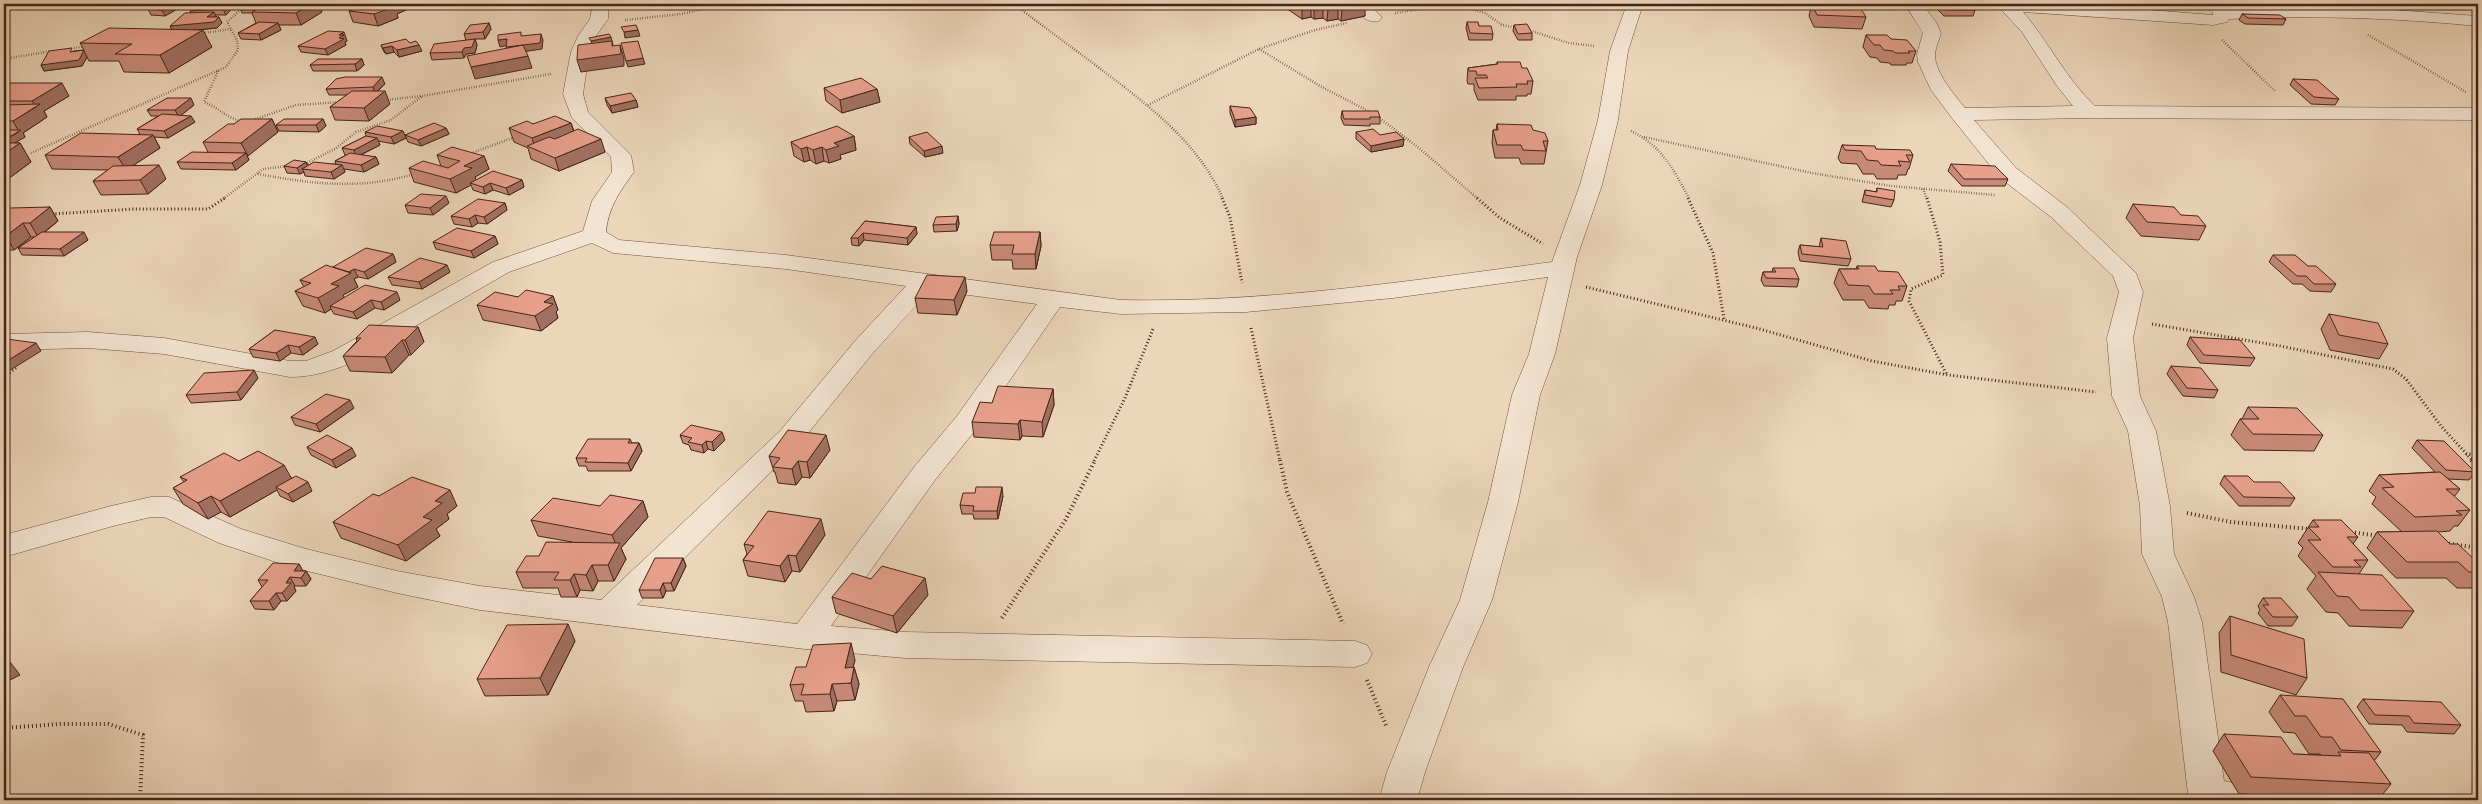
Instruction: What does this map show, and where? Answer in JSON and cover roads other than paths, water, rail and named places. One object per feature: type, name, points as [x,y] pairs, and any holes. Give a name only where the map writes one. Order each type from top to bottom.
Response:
[{"type":"street","points":[[1360,4],[1373,17]]},
{"type":"street","points":[[1402,786],[1446,667],[1476,600],[1503,502],[1526,395],[1542,354],[1561,268],[1591,185],[1608,120],[1619,51],[1635,4]]},
{"type":"street","points":[[1913,4],[1927,22],[1932,33],[1926,54],[1931,73],[1959,114],[2008,173],[2042,199],[2124,273],[2131,292],[2126,320],[2120,338],[2126,396],[2142,431],[2155,506],[2158,554],[2178,597],[2185,622],[2207,794],[2248,800]]},
{"type":"street","points":[[2006,5],[2032,33],[2071,94],[2090,112]]},
{"type":"street","points":[[2006,5],[2060,6],[2199,20],[2221,18],[2221,9],[2388,13],[2478,21]]},
{"type":"street","points":[[594,235],[595,216],[602,201],[623,172],[621,155],[579,114],[573,94],[576,70],[584,44],[599,13]]},
{"type":"street","points":[[1959,114],[2293,112],[2475,104]]},
{"type":"street","points":[[594,235],[612,246],[786,262],[1120,307],[1246,306],[1392,291],[1561,268]]},
{"type":"street","points":[[4,342],[88,340],[164,346],[248,362],[306,369],[323,365],[342,357],[501,267],[594,235]]},
{"type":"street","points":[[608,613],[790,436],[864,347],[924,282]]},
{"type":"street","points":[[806,637],[926,473],[967,422],[1053,299]]},
{"type":"street","points":[[4,546],[111,516],[151,507],[169,507],[230,536],[302,559],[397,582],[480,598],[806,637],[905,645],[1165,652],[1355,654]]}]
